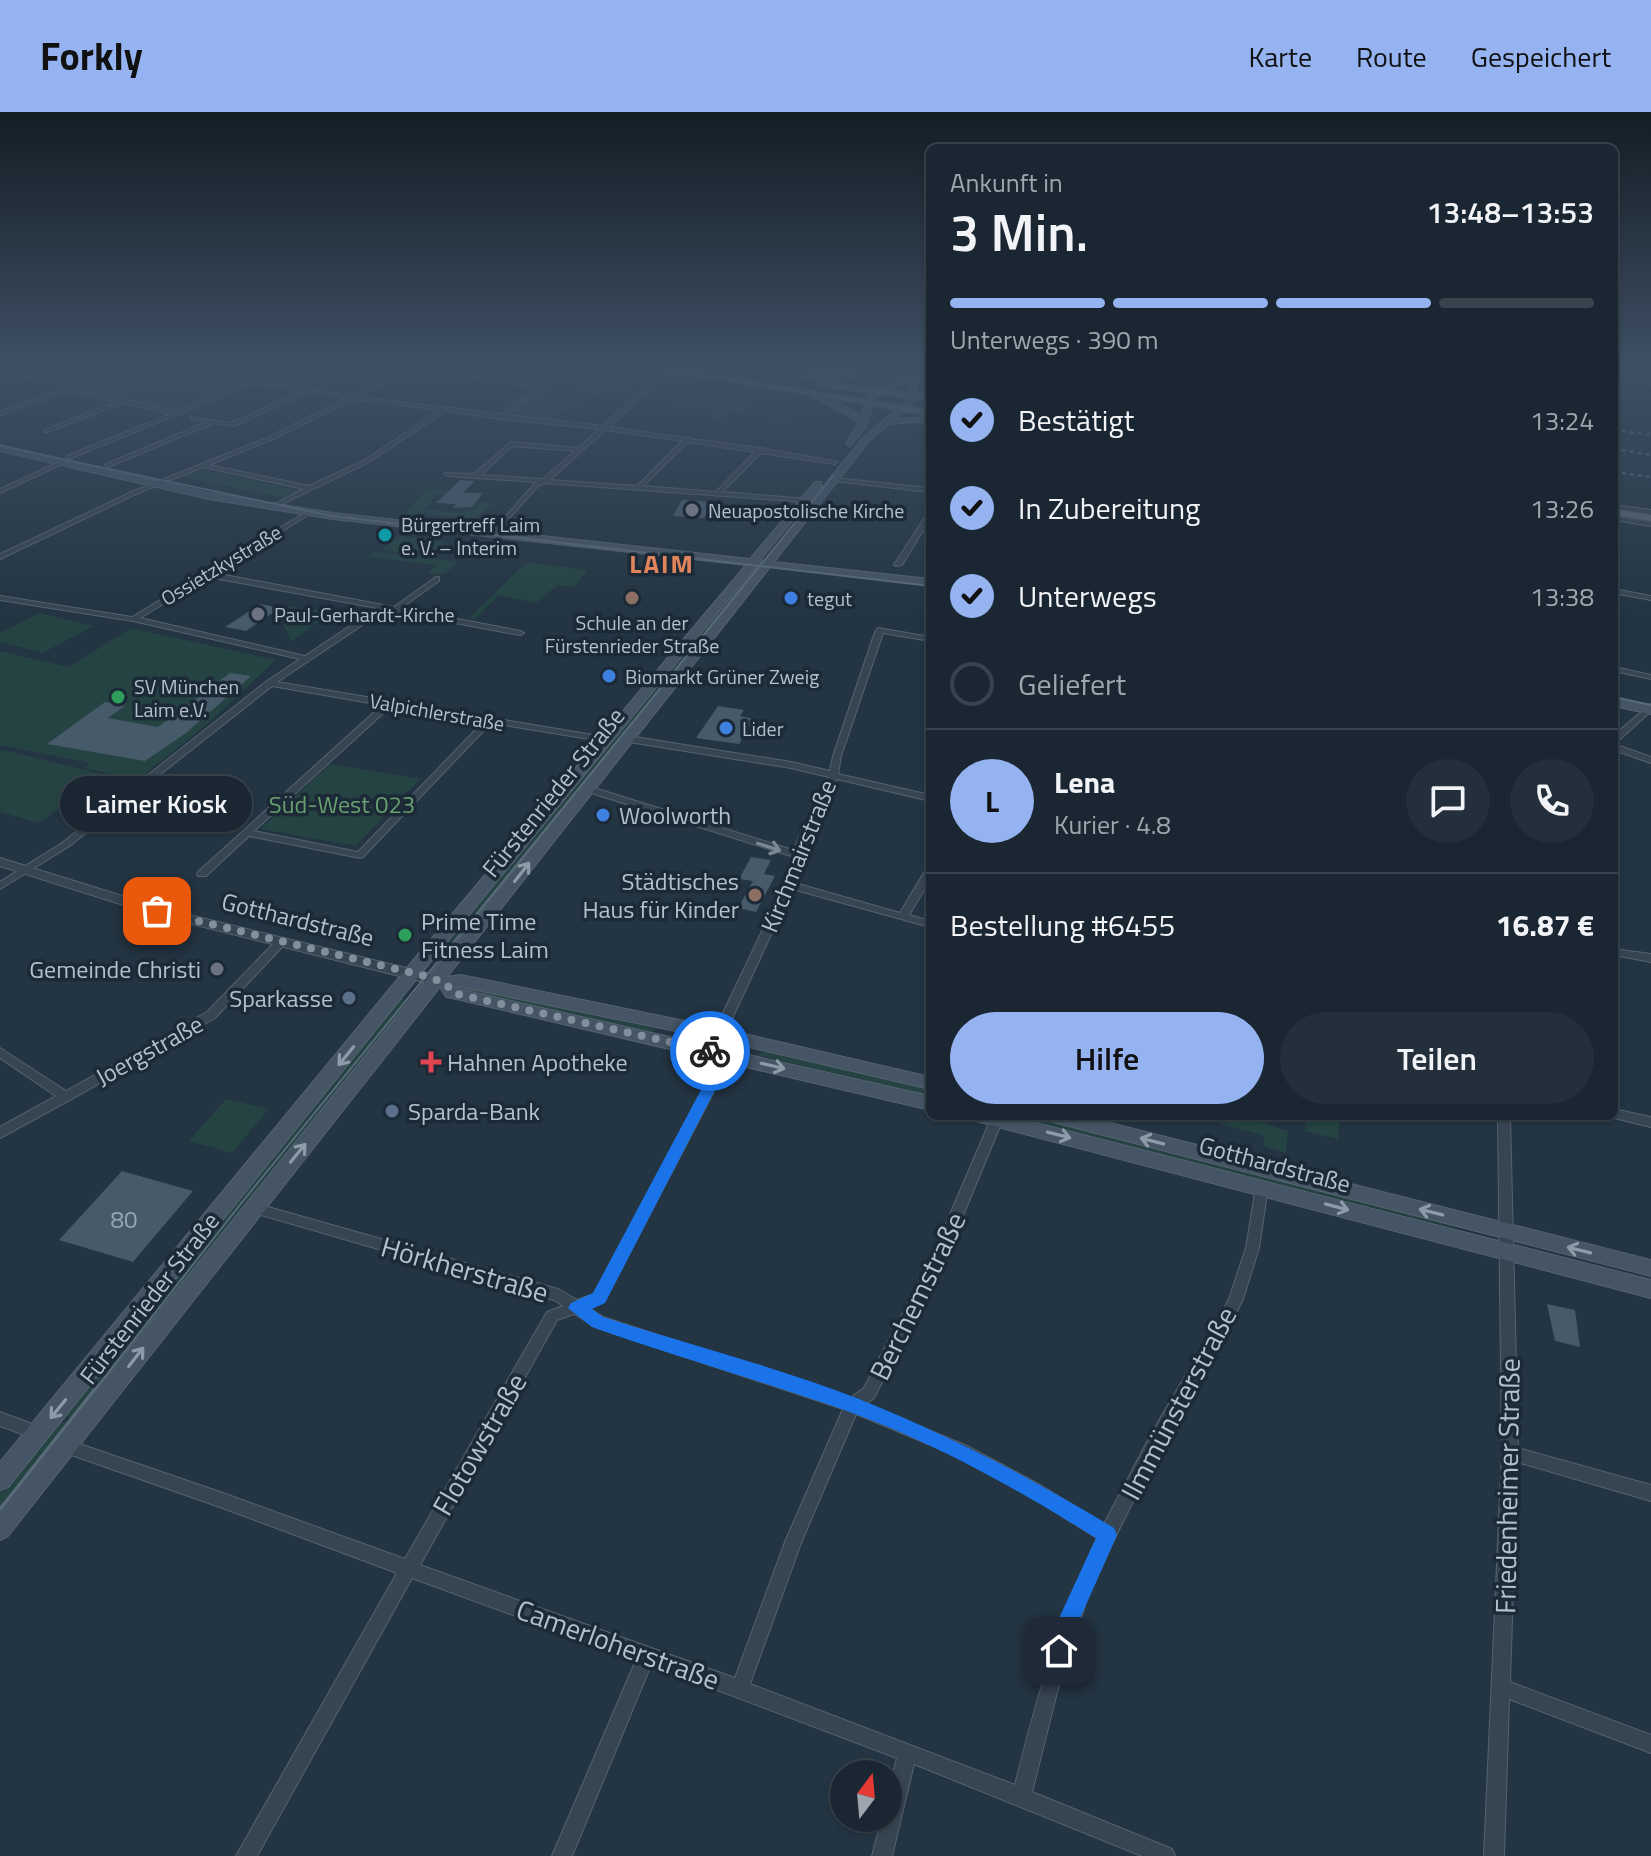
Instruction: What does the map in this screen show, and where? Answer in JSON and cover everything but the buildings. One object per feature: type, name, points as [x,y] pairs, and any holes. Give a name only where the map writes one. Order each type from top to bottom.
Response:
[{"type":"main road","points":[[2,448],[108,465],[306,511]]},
{"type":"main road","points":[[23,448],[153,484],[306,511],[675,554],[699,562],[926,582]]},
{"type":"main road","name":"Fürstenrieder Straße","points":[[0,1528],[254,1208],[441,981],[588,789],[636,740],[805,500],[846,448]]},
{"type":"main road","name":"Fürstenrieder Straße","points":[[0,1479],[605,740],[859,448]]},
{"type":"main road","points":[[1618,513],[1651,518]]},
{"type":"main road","points":[[759,566],[926,589]]},
{"type":"main road","points":[[1618,693],[1650,706]]},
{"type":"main road","points":[[1618,702],[1650,706]]},
{"type":"main road","name":"Gotthardstraße","points":[[441,981],[461,980],[663,1022],[926,1082]]},
{"type":"main road","name":"Gotthardstraße","points":[[441,981],[452,993],[926,1102]]},
{"type":"main road","points":[[652,1038],[663,1033],[663,1022]]},
{"type":"main road","name":"Gotthardstraße","points":[[998,1120],[1262,1187],[1507,1241]]},
{"type":"main road","name":"Gotthardstraße","points":[[1071,1120],[1507,1241]]},
{"type":"main road","points":[[1507,1241],[1651,1268]]},
{"type":"main road","points":[[1507,1241],[1651,1289]]},
{"type":"street","points":[[0,491],[93,448]]},
{"type":"street","points":[[108,465],[149,448]]},
{"type":"street","points":[[0,557],[153,484],[205,466],[243,448]]},
{"type":"street","points":[[278,504],[367,461],[386,448]]},
{"type":"street","points":[[476,476],[506,448]]},
{"type":"street","points":[[569,448],[577,449]]},
{"type":"street","points":[[637,489],[678,448]]},
{"type":"street","points":[[749,448],[835,462]]},
{"type":"street","points":[[493,534],[577,449]]},
{"type":"street","points":[[719,492],[760,450]]},
{"type":"street","points":[[205,466],[308,488]]},
{"type":"street","points":[[447,474],[805,500]]},
{"type":"street","points":[[834,480],[926,490]]},
{"type":"street","name":"Ossietzkystraße","points":[[133,619],[306,511]]},
{"type":"street","points":[[898,565],[926,520]]},
{"type":"street","points":[[920,529],[926,530]]},
{"type":"street","points":[[206,574],[520,633]]},
{"type":"street","points":[[397,608],[436,579]]},
{"type":"street","points":[[1618,592],[1651,598]]},
{"type":"street","points":[[0,598],[133,619],[304,658]]},
{"type":"street","points":[[0,886],[70,841],[304,658],[384,607]]},
{"type":"street","name":"Kirchmairstraße","points":[[719,1034],[789,885],[797,865],[796,854],[833,778],[881,630],[926,638]]},
{"type":"street","points":[[1618,670],[1651,677]]},
{"type":"street","name":"Valpichlerstraße","points":[[270,683],[605,740]]},
{"type":"street","points":[[202,874],[388,704]]},
{"type":"street","points":[[1618,736],[1650,706]]},
{"type":"street","points":[[248,833],[360,855],[488,721]]},
{"type":"street","points":[[636,740],[748,757],[926,797]]},
{"type":"street","points":[[1618,748],[1651,760]]},
{"type":"street","points":[[588,789],[796,854]]},
{"type":"street","name":"Gotthardstraße","points":[[0,862],[157,911],[441,981]]},
{"type":"street","points":[[903,917],[926,878]]},
{"type":"street","points":[[789,885],[926,923]]},
{"type":"street","name":"Joergstraße","points":[[0,1133],[211,1015],[280,943]]},
{"type":"street","points":[[1618,953],[1651,958]]},
{"type":"street","points":[[0,1052],[66,1097]]},
{"type":"street","name":"Flotowstraße","points":[[246,1856],[552,1316],[599,1298],[727,1055]]},
{"type":"street","points":[[1618,1115],[1651,1122]]},
{"type":"street","name":"Berchemstraße","points":[[740,1688],[793,1542],[852,1405],[869,1393],[940,1254],[989,1120]]},
{"type":"street","name":"Friedenheimer Straße","points":[[1494,1856],[1510,1453],[1504,1120]]},
{"type":"street","name":"Ilmmünsterstraße","points":[[1022,1796],[1043,1706],[1067,1624],[1107,1535],[1243,1282],[1262,1187]]},
{"type":"street","name":"Hörkherstraße","points":[[254,1208],[558,1295],[598,1322],[852,1405],[962,1451],[1107,1535]]},
{"type":"street","points":[[0,1419],[38,1433]]},
{"type":"street","name":"Camerloherstraße","points":[[65,1446],[247,1508],[740,1688],[1022,1796],[1164,1856]]},
{"type":"street","points":[[1510,1453],[1651,1493]]},
{"type":"street","points":[[562,1856],[647,1655]]},
{"type":"street","points":[[1502,1688],[1651,1744]]},
{"type":"street","points":[[882,1856],[908,1752]]},
{"type":"green space","points":[[201,470],[299,490],[284,498],[183,477]]},
{"type":"green space","points":[[427,489],[473,492],[471,495],[437,494],[425,509],[460,513],[477,508],[473,503],[494,502],[477,517],[469,519],[418,513],[410,521],[399,520]]},
{"type":"green space","points":[[399,536],[447,542],[430,556],[381,550]]},
{"type":"green space","points":[[375,551],[459,562],[443,575],[428,573],[435,565],[368,557]]},
{"type":"green space","points":[[527,562],[588,570],[573,587],[558,585],[536,603],[499,595],[475,619],[469,618]]},
{"type":"green space","points":[[748,574],[755,575],[448,955],[436,952]]},
{"type":"green space","points":[[291,606],[330,613],[292,641],[279,615]]},
{"type":"green space","points":[[39,613],[93,626],[43,653],[0,642],[0,633]]},
{"type":"green space","name":"SV München Laim e.V.","points":[[131,628],[276,660],[204,727],[137,780],[84,768],[90,763],[0,745],[0,651],[69,667]]},
{"type":"green space","points":[[3,750],[106,775],[39,823],[0,812],[0,752]]},
{"type":"green space","name":"Süd-West 023","points":[[330,764],[420,779],[356,846],[260,829]]},
{"type":"green space","points":[[464,988],[658,1029],[650,1032],[462,992]]},
{"type":"green space","points":[[397,997],[413,1001],[77,1420],[59,1414]]},
{"type":"green space","points":[[764,1049],[926,1088],[926,1095],[758,1055]]},
{"type":"green space","points":[[226,1099],[269,1109],[232,1153],[189,1141]]},
{"type":"green space","points":[[1052,1120],[1455,1224],[1455,1228],[1031,1122]]},
{"type":"green space","points":[[1222,1120],[1254,1120],[1288,1131],[1286,1153],[1263,1146],[1265,1136],[1221,1124]]},
{"type":"green space","points":[[1306,1120],[1339,1120],[1338,1139],[1305,1131]]},
{"type":"green space","points":[[55,1419],[73,1425],[0,1516],[0,1486]]},
{"type":"tram line","points":[[11,448],[332,516],[760,566]]},
{"type":"tram line","points":[[760,566],[833,476]]},
{"type":"tram line","points":[[97,1387],[243,1201],[760,566]]},
{"type":"tram line","points":[[760,566],[926,586]]},
{"type":"tram line","points":[[1618,698],[1651,705]]},
{"type":"tram line","points":[[0,1509],[98,1385]]},
{"type":"railway","points":[[1618,450],[1651,455]]},
{"type":"railway","points":[[1618,473],[1651,477]]},
{"type":"way so far","points":[[157,911],[421,975],[446,983],[452,993],[710,1051]]},
{"type":"place","name":"Neuapostolische Kirche","points":[[692,510]]},
{"type":"place","name":"Bürgertreff Laim e. V. – Interim","points":[[385,535]]},
{"type":"place","name":"Schule an der Fürstenrieder Straße","points":[[632,598]]},
{"type":"place","name":"tegut","points":[[791,598]]},
{"type":"place","name":"Paul-Gerhardt-Kirche","points":[[258,614]]},
{"type":"place","name":"Biomarkt Grüner Zweig","points":[[609,676]]},
{"type":"place","name":"SV München Laim e.V.","points":[[118,697]]},
{"type":"place","name":"Lider","points":[[726,728]]},
{"type":"place","name":"Woolworth","points":[[603,815]]},
{"type":"place","name":"Städtisches Haus für Kinder","points":[[755,895]]},
{"type":"place","name":"Laimer Kiosk","points":[[157,911]]},
{"type":"place","name":"Prime Time Fitness Laim","points":[[405,935]]},
{"type":"place","name":"Gemeinde Christi","points":[[217,969]]},
{"type":"place","name":"Sparkasse","points":[[349,998]]},
{"type":"place","name":"Hahnen Apotheke","points":[[431,1062]]},
{"type":"place","name":"Sparda-Bank","points":[[392,1111]]},
{"type":"district","name":"LAIM","points":[[662,563]]},
{"type":"route","points":[[710,1051],[727,1055],[599,1298],[577,1308],[598,1322],[852,1405],[962,1451],[1107,1535],[1086,1577],[1059,1651]]}]
